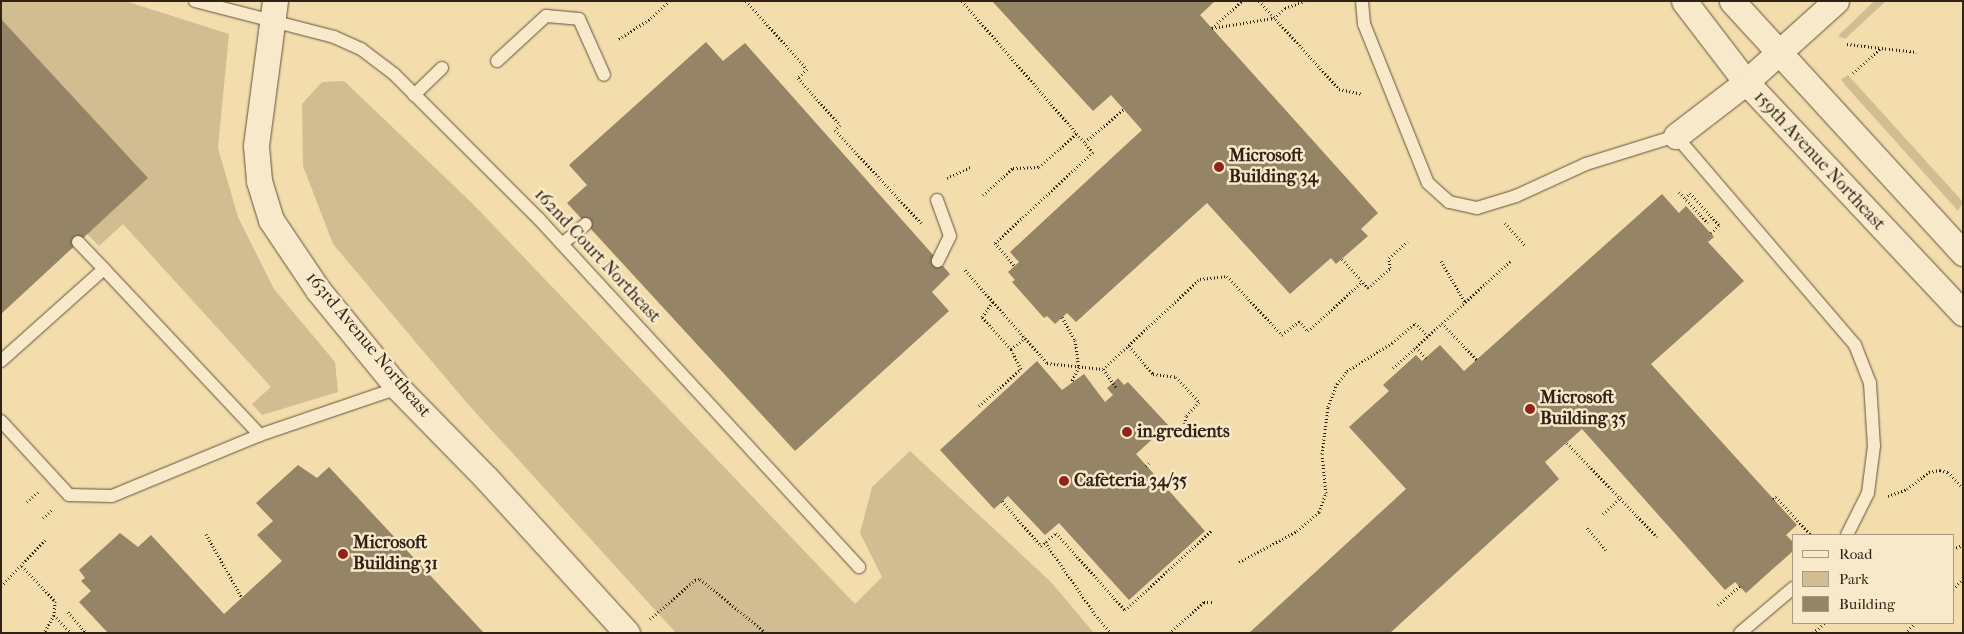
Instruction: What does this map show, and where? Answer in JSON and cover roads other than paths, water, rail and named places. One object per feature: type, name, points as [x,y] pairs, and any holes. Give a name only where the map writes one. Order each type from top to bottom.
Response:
[{"type":"street","name":"159th Avenue Northeast","points":[[1684,1],[1746,82],[1963,313]]},
{"type":"street","points":[[1732,1],[1961,248]]},
{"type":"street","points":[[1676,136],[1746,82],[1836,1]]},
{"type":"street","name":"163rd Avenue Northeast","points":[[273,12],[256,146],[259,181],[272,220],[318,290],[398,388],[487,479],[627,633]]},
{"type":"lane","name":"162nd Court Northeast","points":[[195,1],[273,12],[362,49],[414,95],[562,244],[860,567]]},
{"type":"lane","points":[[1362,1],[1364,24],[1428,183],[1449,202],[1476,208],[1516,196],[1586,164],[1676,136],[1855,345],[1870,383],[1874,446],[1868,493],[1848,534]]},
{"type":"lane","points":[[497,61],[546,16],[579,19],[604,75]]},
{"type":"lane","points":[[414,95],[442,68]]},
{"type":"lane","points":[[937,200],[950,236],[938,261]]},
{"type":"lane","points":[[562,244],[586,224]]},
{"type":"lane","points":[[78,242],[260,435]]},
{"type":"lane","points":[[1,361],[104,269]]},
{"type":"lane","points":[[1,421],[69,495],[112,496],[260,435],[398,388]]},
{"type":"lane","points":[[1740,633],[1792,589]]},
{"type":"place","name":"Microsoft Building 34","points":[[1219,167]]},
{"type":"place","name":"Microsoft Building 35","points":[[1530,409]]},
{"type":"place","name":"in.gredients","points":[[1127,432]]},
{"type":"place","name":"Cafeteria 34/35","points":[[1064,481]]},
{"type":"place","name":"Microsoft Building 31","points":[[343,554]]}]
